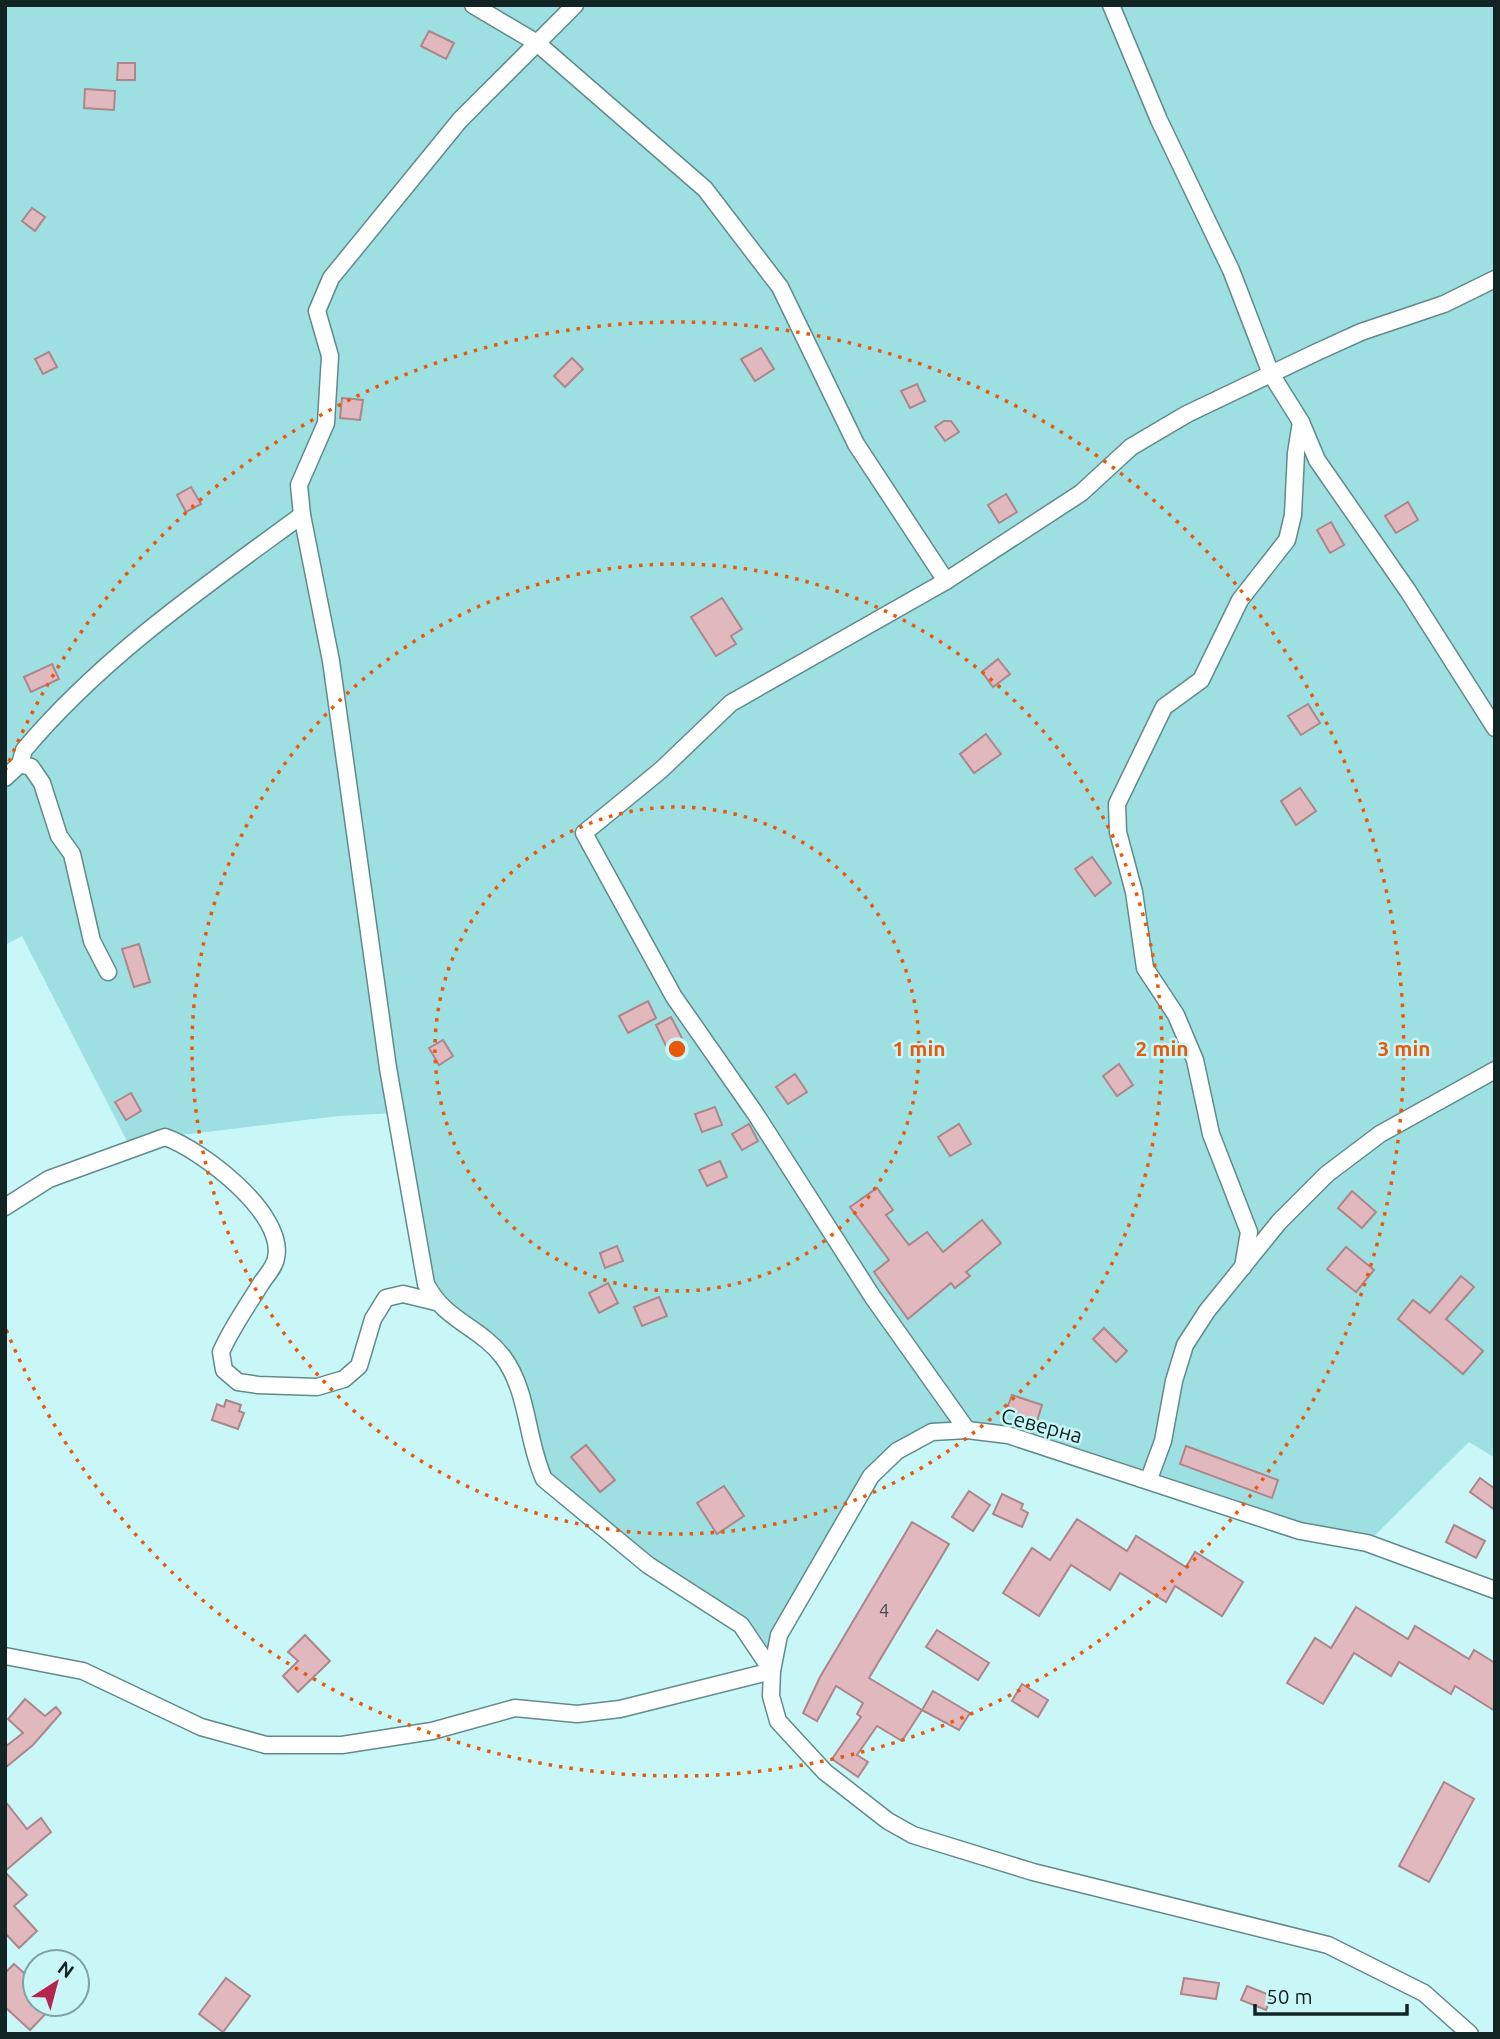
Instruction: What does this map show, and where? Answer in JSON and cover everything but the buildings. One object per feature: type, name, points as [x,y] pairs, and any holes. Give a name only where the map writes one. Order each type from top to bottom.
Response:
[{"type":"street","points":[[473,5],[537,43],[705,189],[780,287],[856,444],[946,581]]},
{"type":"street","points":[[5,1656],[83,1671],[201,1727],[266,1745],[342,1745],[432,1731],[515,1709],[577,1714],[620,1709],[772,1671],[741,1625],[648,1565],[544,1479],[537,1463],[519,1383],[502,1356],[485,1339],[452,1317],[436,1302],[426,1284],[388,1068],[331,661],[302,515],[299,485],[327,423],[330,356],[317,311],[331,278],[460,120],[537,43],[558,12],[575,5]]},
{"type":"street","points":[[1111,5],[1159,120],[1231,270],[1270,374],[1301,422],[1317,460],[1408,591],[1495,728]]},
{"type":"street","points":[[967,1430],[872,1296],[755,1113],[674,997],[584,833],[661,770],[731,703],[946,581],[1081,493],[1131,447],[1187,414],[1361,332],[1444,304],[1495,279]]},
{"type":"street","points":[[1243,1267],[1249,1232],[1211,1134],[1195,1060],[1175,1015],[1145,968],[1134,892],[1118,832],[1117,804],[1164,707],[1202,680],[1240,600],[1287,540],[1293,514],[1296,453],[1301,422]]},
{"type":"street","points":[[5,778],[20,764],[24,750],[91,677],[172,610],[302,515]]},
{"type":"street","points":[[20,764],[31,767],[41,783],[59,836],[72,854],[92,941],[108,972]]},
{"type":"street","points":[[1149,1479],[1163,1441],[1174,1381],[1185,1345],[1207,1311],[1279,1223],[1327,1174],[1380,1134],[1495,1070]]},
{"type":"street","points":[[5,1207],[49,1179],[165,1137],[180,1143],[217,1168],[241,1189],[262,1213],[276,1237],[276,1260],[221,1352],[223,1370],[238,1382],[317,1387],[344,1379],[359,1366],[373,1319],[386,1298],[403,1294],[436,1302]]},
{"type":"street","name":"Северна","points":[[1469,2034],[1424,1993],[1328,1945],[1033,1871],[913,1835],[888,1821],[825,1772],[778,1721],[771,1696],[772,1671],[779,1635],[871,1476],[897,1451],[932,1432],[967,1430],[1009,1434],[1300,1531],[1367,1543],[1495,1590]]},
{"type":"shaded area","points":[[5,5],[1495,5],[1495,1458],[1469,1442],[1367,1543],[1008,1435],[932,1432],[871,1476],[779,1635],[772,1671],[741,1625],[544,1479],[519,1383],[477,1331],[436,1302],[396,1113],[339,1116],[165,1137],[131,1149],[22,936],[5,945]]}]
